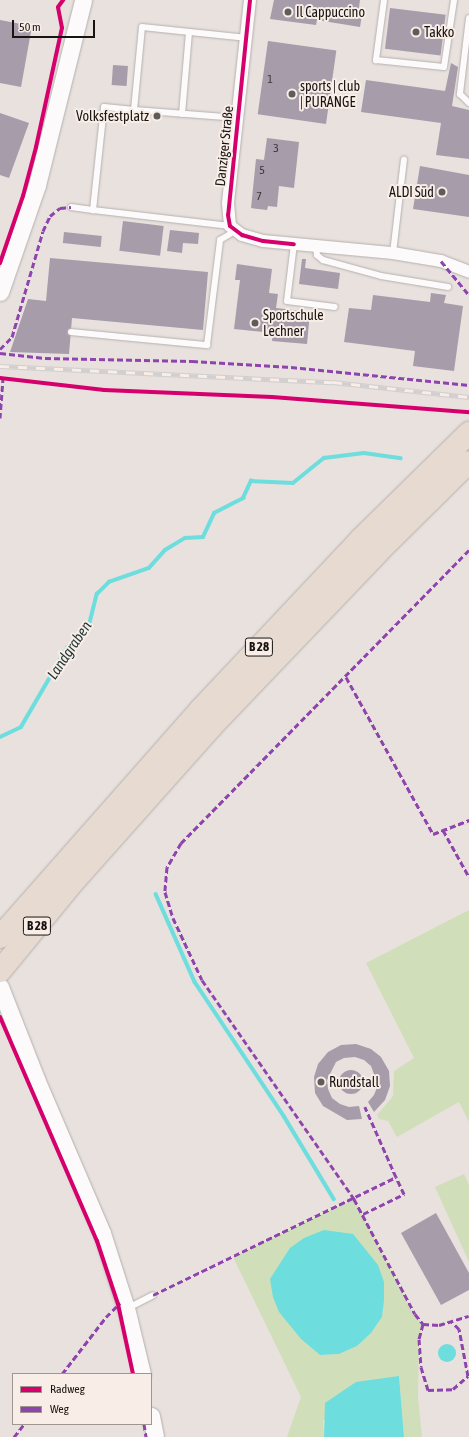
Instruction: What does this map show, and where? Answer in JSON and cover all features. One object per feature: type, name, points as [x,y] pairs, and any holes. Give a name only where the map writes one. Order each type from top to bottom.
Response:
[{"type":"highway","name":"B 28","points":[[0,937],[206,704],[360,540],[469,433]]},
{"type":"highway","name":"B 28","points":[[0,971],[74,881],[211,727],[377,553],[469,462]]},
{"type":"main road","points":[[0,292],[37,185],[83,0]]},
{"type":"main road","points":[[0,987],[13,1023],[102,1233],[126,1308],[142,1373]]},
{"type":"main road","points":[[152,1421],[155,1437]]},
{"type":"street","name":"Danziger Straße","points":[[233,228],[228,204],[250,0]]},
{"type":"street","points":[[233,228],[263,241],[393,253],[441,261],[469,272]]},
{"type":"lane","points":[[384,0],[376,60],[444,67],[454,0]]},
{"type":"lane","points":[[469,18],[460,94],[469,103]]},
{"type":"lane","points":[[134,110],[142,27],[247,38]]},
{"type":"lane","points":[[182,114],[189,33]]},
{"type":"lane","points":[[93,210],[104,106],[134,110],[238,118]]},
{"type":"lane","points":[[393,253],[404,160]]},
{"type":"lane","points":[[71,207],[233,228]]},
{"type":"lane","points":[[71,332],[207,345],[220,240],[233,228]]},
{"type":"lane","points":[[294,244],[287,301],[335,306]]},
{"type":"lane","points":[[316,246],[317,255],[323,260],[381,276],[448,287]]},
{"type":"lane","points":[[126,1308],[153,1295]]},
{"type":"green space","points":[[469,910],[469,1122],[459,1102],[397,1137],[388,1121],[379,1119],[377,1115],[393,1096],[394,1071],[414,1058],[366,963]]},
{"type":"green space","points":[[464,1174],[469,1185],[469,1262],[435,1187]]},
{"type":"green space","points":[[354,1199],[414,1314],[423,1324],[419,1339],[418,1397],[422,1437],[404,1437],[399,1376],[323,1421],[324,1437],[287,1437],[301,1397],[233,1257]],"holes":[[[384,1282],[382,1317],[371,1333],[357,1346],[339,1354],[320,1355],[301,1339],[279,1312]]]},
{"type":"water","points":[[324,1230],[353,1234],[378,1265],[384,1282],[384,1300],[382,1317],[371,1333],[357,1346],[339,1354],[320,1355],[301,1339],[279,1312],[273,1297],[270,1279],[290,1248],[304,1238]]},
{"type":"water","points":[[447,1344],[453,1347],[456,1353],[453,1359],[447,1362],[441,1359],[438,1353],[441,1347]]},
{"type":"water","points":[[399,1376],[404,1437],[324,1437],[325,1403],[356,1382]]},
{"type":"building","points":[[274,0],[360,0],[358,15],[362,15],[360,27],[317,20],[316,25],[270,19]]},
{"type":"building","name":"Takko","points":[[390,8],[446,15],[441,56],[385,49]]},
{"type":"building","points":[[0,20],[32,26],[21,87],[0,83]]},
{"type":"building","points":[[268,41],[336,51],[326,124],[258,114]]},
{"type":"building","points":[[451,63],[458,67],[452,106],[469,110],[469,159],[436,155],[441,123],[361,112],[366,80],[445,91]]},
{"type":"building","points":[[113,65],[128,66],[127,86],[112,85]]},
{"type":"building","points":[[0,113],[29,123],[9,178],[0,175]]},
{"type":"building","points":[[267,138],[299,142],[294,188],[279,186],[277,207],[268,206],[267,210],[251,208],[256,159],[264,160]]},
{"type":"building","name":"ALDI Süd","points":[[420,166],[469,175],[469,217],[413,209]]},
{"type":"building","points":[[123,221],[164,226],[160,256],[119,251]]},
{"type":"building","points":[[170,230],[199,233],[198,244],[183,243],[182,253],[167,251]]},
{"type":"building","points":[[64,232],[102,236],[101,247],[63,243]]},
{"type":"building","points":[[50,258],[208,272],[203,330],[72,318],[69,354],[10,352],[28,299],[46,301]]},
{"type":"building","points":[[302,259],[306,259],[305,268],[340,273],[338,289],[299,284]]},
{"type":"building","points":[[237,264],[272,269],[269,293],[278,294],[276,308],[310,312],[307,344],[272,341],[273,333],[234,329],[240,280],[235,280]]},
{"type":"building","points":[[431,293],[446,295],[444,303],[463,306],[454,371],[413,366],[415,351],[344,342],[349,308],[371,310],[373,295],[430,302]]},
{"type":"building","name":"Rundstall","points":[[356,1044],[371,1049],[381,1057],[389,1071],[390,1086],[385,1100],[374,1112],[368,1102],[374,1095],[378,1085],[371,1066],[364,1060],[355,1057],[344,1058],[336,1062],[327,1080],[328,1089],[332,1098],[340,1104],[349,1107],[359,1106],[362,1119],[347,1120],[323,1106],[315,1093],[314,1077],[318,1064],[328,1052],[341,1045]]},
{"type":"building","points":[[351,1070],[360,1073],[363,1082],[360,1091],[351,1094],[342,1091],[339,1082],[342,1073]]},
{"type":"building","points":[[436,1213],[469,1273],[469,1290],[441,1305],[401,1233]]},
{"type":"waterway","name":"Landgraben","points":[[0,737],[21,727],[67,648],[89,625],[97,594],[109,582],[149,568],[165,550],[185,538],[203,537],[214,513],[243,498],[251,481],[293,483],[324,458],[364,453],[401,458]]},
{"type":"waterway","points":[[156,894],[195,982],[284,1116],[334,1199]]},
{"type":"railway","points":[[0,366],[333,382],[469,397]]},
{"type":"marked path","points":[[0,349],[12,337],[43,231],[50,216],[60,208],[71,207]]},
{"type":"marked path","points":[[441,261],[469,295]]},
{"type":"marked path","points":[[0,353],[45,358],[192,361],[291,367],[469,385]]},
{"type":"marked path","points":[[0,418],[3,378]]},
{"type":"marked path","points":[[469,550],[181,843],[167,867],[165,892],[173,918],[202,980],[354,1199],[415,1314],[423,1324],[439,1325],[469,1316]]},
{"type":"marked path","points":[[346,677],[433,834],[469,820]]},
{"type":"marked path","points":[[443,830],[469,877]]},
{"type":"marked path","points":[[153,1295],[396,1177],[365,1107]]},
{"type":"marked path","points":[[363,1214],[404,1194],[396,1177]]},
{"type":"marked path","points":[[63,1373],[106,1317],[120,1303]]},
{"type":"marked path","points":[[423,1324],[419,1339],[421,1367],[428,1390],[453,1389],[468,1376],[459,1329],[451,1321]]},
{"type":"marked path","points":[[14,1437],[23,1425]]},
{"type":"marked path","points":[[144,1425],[146,1437]]},
{"type":"cycle path","points":[[0,263],[23,196],[36,147],[62,28],[58,7],[63,0]]},
{"type":"cycle path","points":[[250,0],[228,215],[230,226],[242,235],[263,241],[294,244]]},
{"type":"cycle path","points":[[0,378],[104,390],[272,397],[469,412]]},
{"type":"cycle path","points":[[0,1017],[97,1241],[118,1304],[133,1373]]},
{"type":"place","name":"Il Cappuccino","points":[[288,12]]},
{"type":"place","name":"Takko","points":[[416,32]]},
{"type":"place","name":"sports | club | PURANGE","points":[[292,94]]},
{"type":"place","name":"Volksfestplatz","points":[[157,116]]},
{"type":"place","name":"ALDI Süd","points":[[442,192]]},
{"type":"place","name":"Sportschule Lechner","points":[[255,323]]},
{"type":"place","name":"Rundstall","points":[[321,1082]]}]
